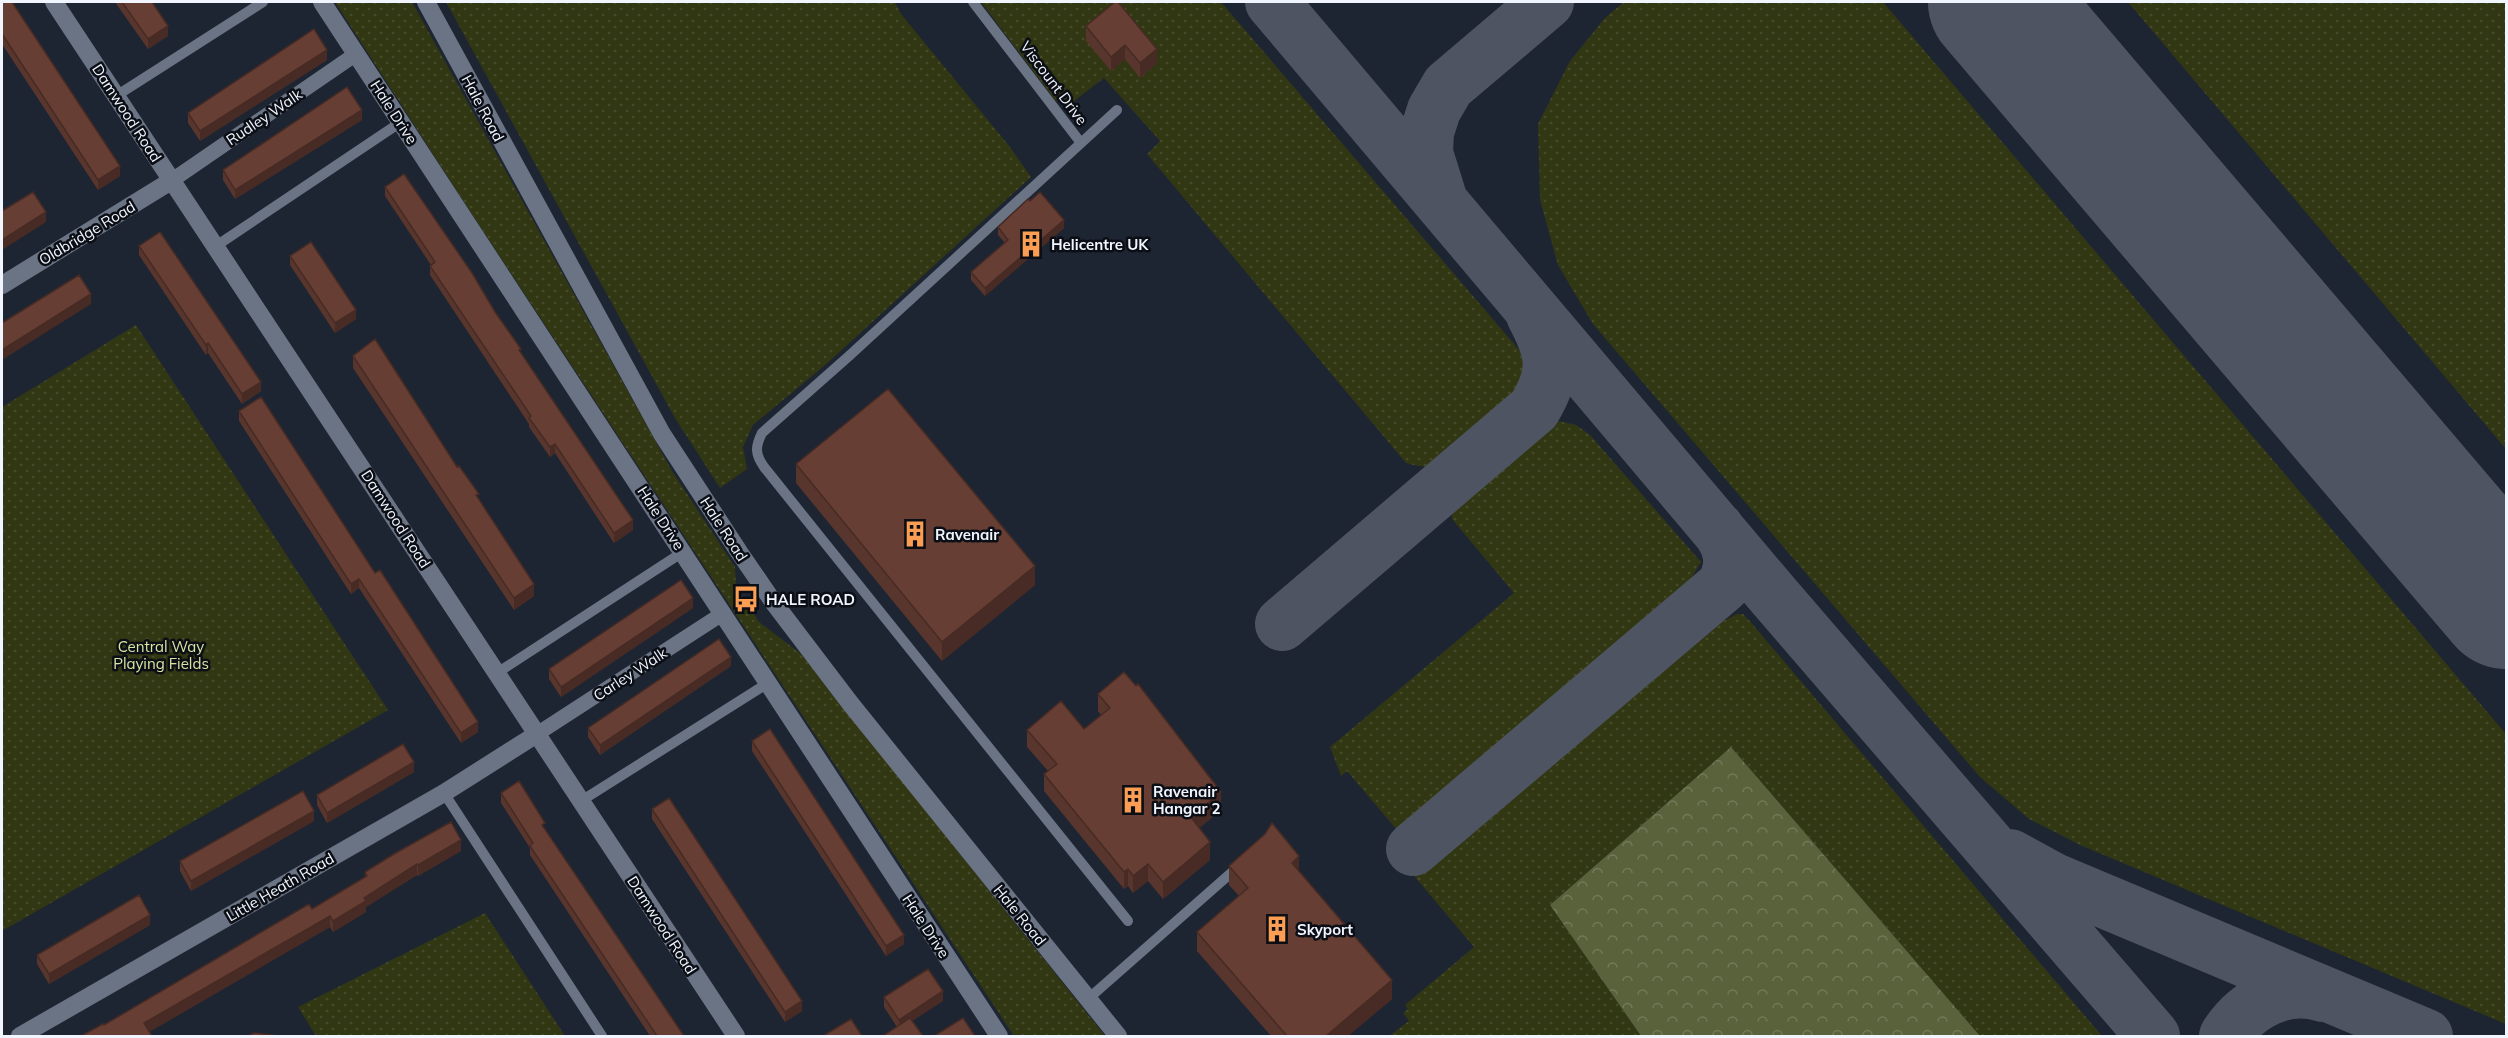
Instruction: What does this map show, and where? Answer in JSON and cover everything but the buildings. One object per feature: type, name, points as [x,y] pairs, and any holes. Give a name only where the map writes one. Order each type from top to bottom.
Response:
[{"type":"street","name":"Damwood Road","points":[[54,2],[736,1036]]},
{"type":"street","name":"Hale Drive","points":[[322,2],[999,1036]]},
{"type":"street","name":"Hale Road","points":[[426,2],[652,416],[739,552],[774,603],[850,703],[1118,1036]]},
{"type":"street","name":"Rudley Walk","points":[[171,181],[356,54]]},
{"type":"street","name":"Oldbridge Road","points":[[2,285],[171,181]]},
{"type":"street","name":"Carley Walk","points":[[537,734],[722,614]]},
{"type":"street","name":"Little Heath Road","points":[[20,1036],[444,792],[537,734]]},
{"type":"lane","points":[[116,96],[262,2]]},
{"type":"lane","name":"Viscount Drive","points":[[973,2],[1081,143],[1117,110]]},
{"type":"lane","points":[[216,246],[401,122]]},
{"type":"lane","points":[[1081,143],[762,433],[755,448],[764,467],[1128,921]]},
{"type":"lane","points":[[497,673],[683,552]]},
{"type":"lane","points":[[581,801],[768,683]]},
{"type":"lane","points":[[444,792],[602,1036]]},
{"type":"lane","points":[[1088,999],[1244,861]]},
{"type":"green space","points":[[335,2],[412,2],[672,471],[735,567],[736,586],[759,622],[801,654],[1105,1036],[1014,1036],[460,196]]},
{"type":"green space","points":[[446,2],[895,2],[901,14],[1010,147],[1031,177],[824,366],[753,425],[743,447],[747,469],[720,488],[675,418]]},
{"type":"green space","points":[[981,2],[1221,2],[1521,352],[1524,381],[1522,392],[1514,404],[1463,451],[1446,462],[1426,467],[1406,463],[1147,154],[1160,141],[1104,78],[1070,104],[1055,100]]},
{"type":"green space","points":[[1624,2],[1883,2],[2506,734],[2506,1024],[2080,845],[2029,819],[1980,777],[1593,324],[1558,265],[1540,200],[1538,124],[1570,61],[1605,18]]},
{"type":"green space","points":[[2128,2],[2506,2],[2506,449]]},
{"type":"green space","name":"Central Way Playing Fields","points":[[136,325],[388,710],[2,931],[2,407]]},
{"type":"green space","points":[[1558,421],[1576,425],[1590,435],[1701,562],[1681,595],[1650,628],[1403,837],[1347,771],[1341,776],[1330,747],[1514,593],[1452,519],[1455,507],[1473,481],[1501,455],[1540,427]]},
{"type":"green space","points":[[1737,614],[1743,614],[1748,619],[2102,1036],[1980,1036],[1731,747],[1550,905],[1641,1036],[1389,1036],[1409,1021],[1403,1013],[1408,1009],[1405,1005],[1474,947],[1409,870],[1658,662],[1712,627]]},
{"type":"green space","points":[[1731,747],[1980,1036],[1641,1036],[1550,905]]},
{"type":"green space","points":[[485,913],[565,1036],[316,1036],[298,1007]]},
{"type":"taxiway","points":[[1272,2],[1773,595],[2153,1036]]},
{"type":"taxiway","points":[[1440,198],[1426,153],[1427,132],[1434,110],[1448,86],[1547,2]]},
{"type":"taxiway","points":[[1282,624],[1534,409],[1546,384],[1550,362],[1545,340],[1533,315]]},
{"type":"taxiway","points":[[1413,849],[1723,586],[1729,570],[1730,556],[1726,542],[1717,528]]},
{"type":"taxiway","points":[[2010,856],[2054,880],[2426,1036]]},
{"type":"taxiway","points":[[2226,1036],[2244,1014],[2268,999],[2295,992],[2323,995]]},
{"type":"runway","points":[[1996,2],[2506,601]]},
{"type":"place","name":"Helicentre UK","points":[[1031,244]]},
{"type":"place","name":"Ravenair","points":[[915,534]]},
{"type":"place","name":"HALE ROAD","points":[[746,599]]},
{"type":"place","name":"Ravenair Hangar 2","points":[[1133,800]]},
{"type":"place","name":"Skyport","points":[[1277,929]]}]
